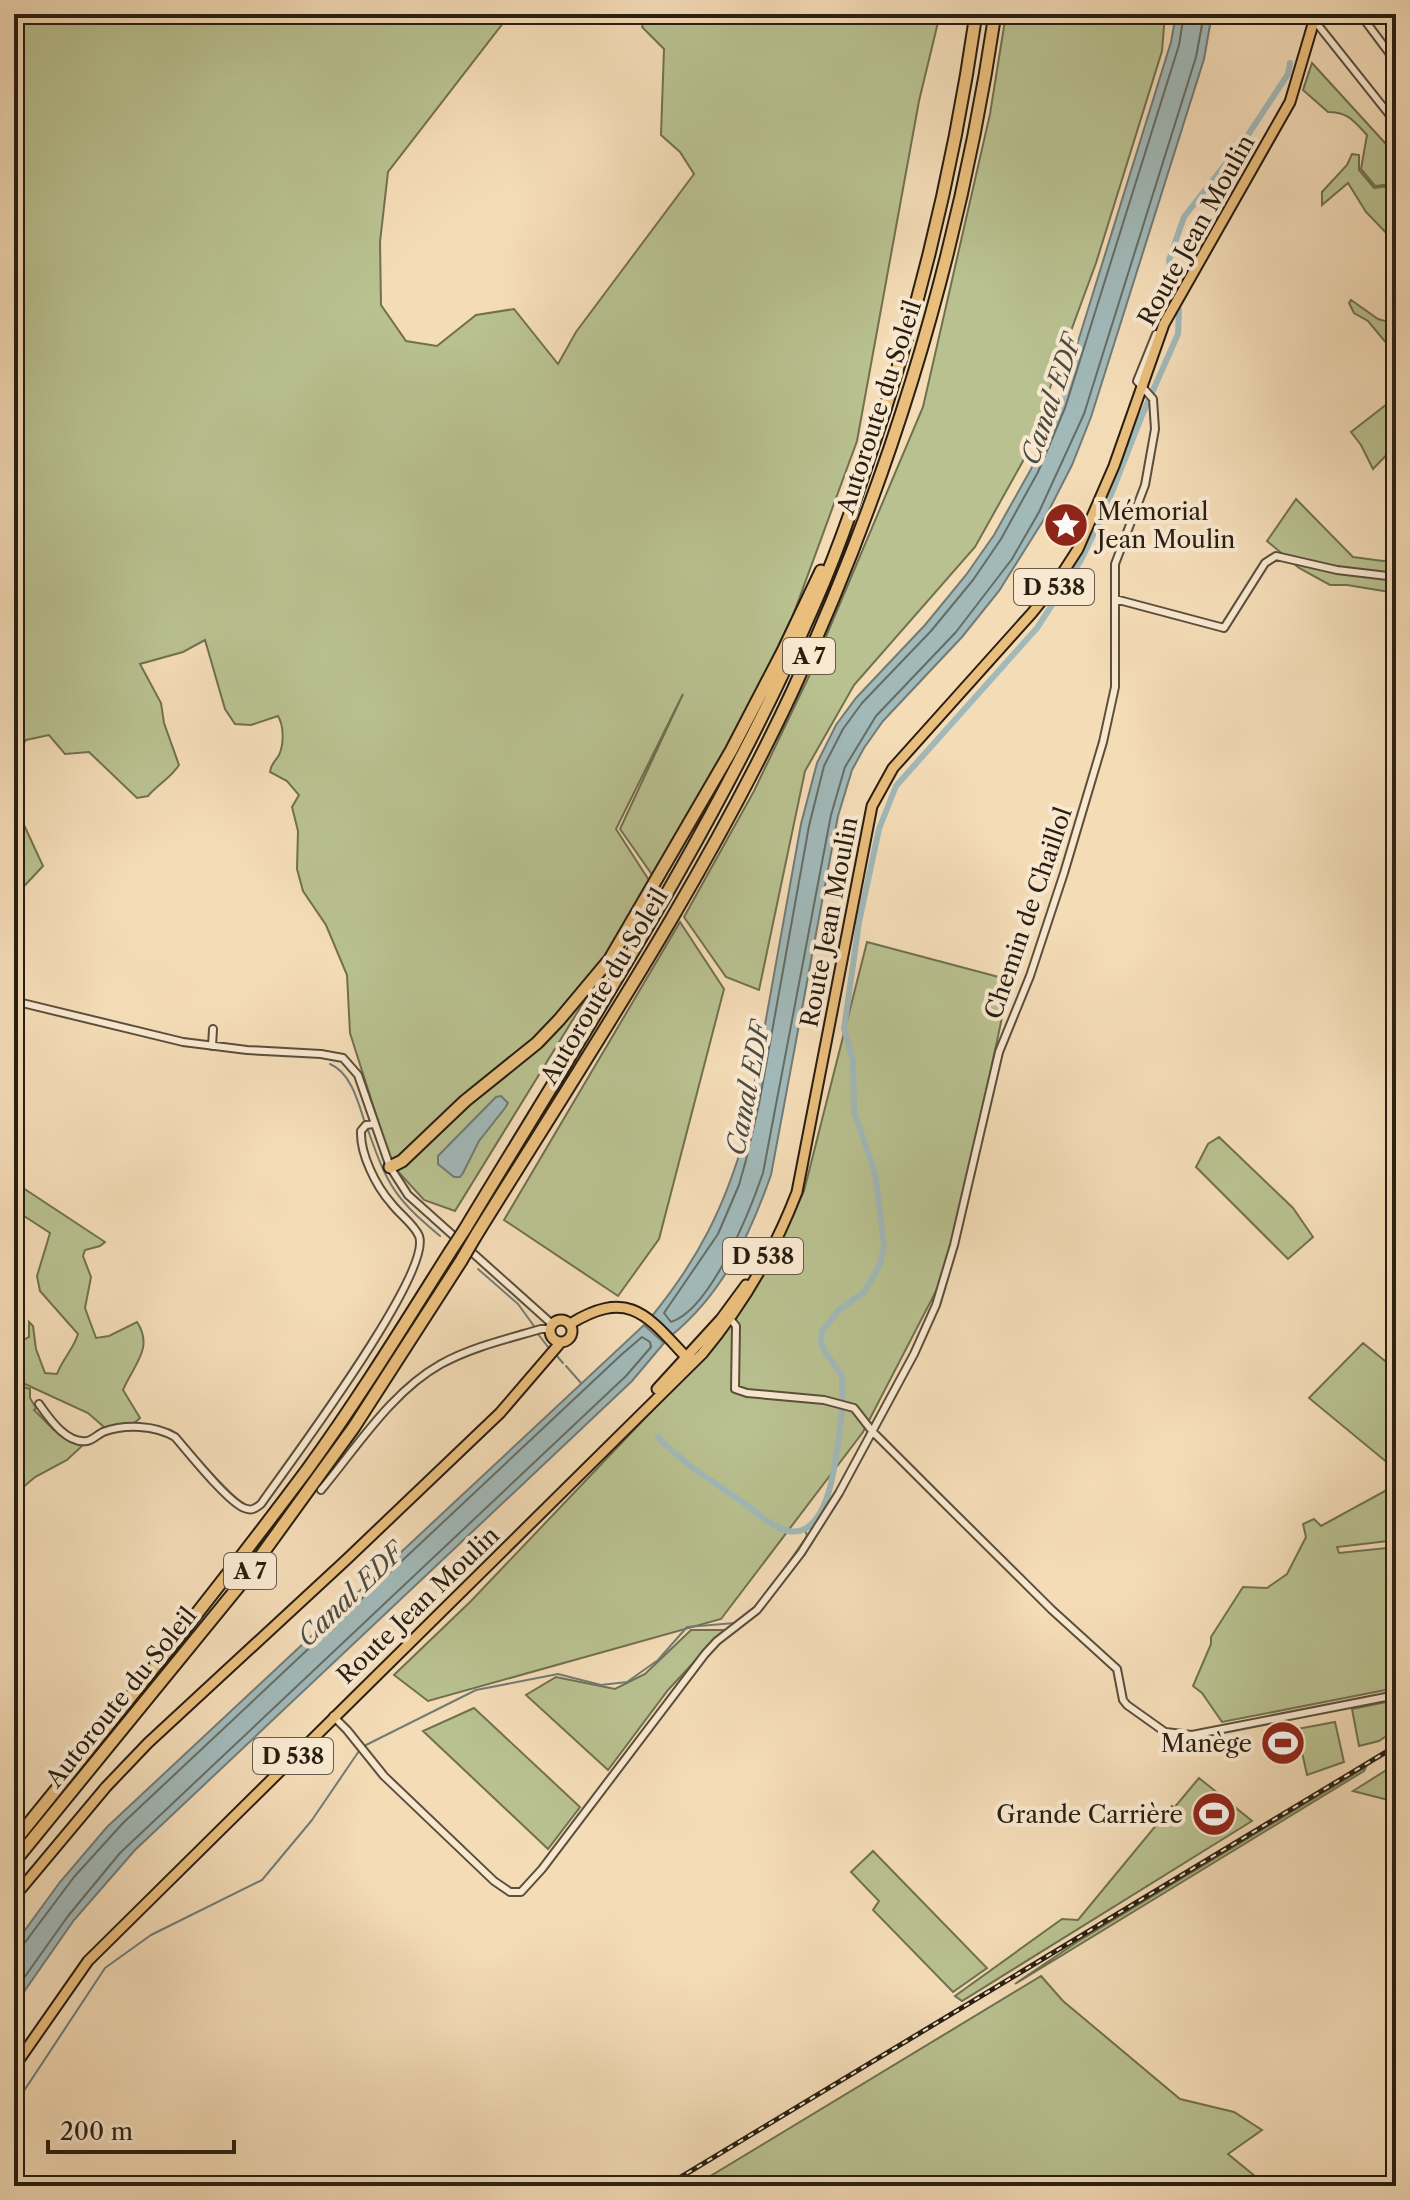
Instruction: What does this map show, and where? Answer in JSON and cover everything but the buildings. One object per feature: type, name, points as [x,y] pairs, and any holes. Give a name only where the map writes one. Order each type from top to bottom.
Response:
[{"type":"highway","name":"Autoroute du Soleil","points":[[14,1842],[307,1468],[386,1354],[641,937],[713,811],[768,706],[815,605],[849,518],[910,330],[934,236],[957,137],[976,14]]},
{"type":"highway","name":"Autoroute du Soleil","points":[[14,1862],[239,1586],[354,1427],[461,1261],[655,947],[713,845],[792,693],[830,608],[896,435],[928,332],[960,205],[995,14]]},
{"type":"highway","points":[[390,1167],[402,1161],[465,1101],[537,1043],[610,959],[756,705],[839,527],[849,518]]},
{"type":"highway","points":[[14,1829],[88,1750]]},
{"type":"main road","name":"Route Jean Moulin","points":[[14,2067],[88,1961],[665,1390],[756,1281],[782,1231],[797,1192],[872,806],[893,768],[1032,613],[1078,549],[1147,394],[1170,313],[1290,102],[1315,17]]},
{"type":"main road","name":"Route Jean Moulin","points":[[727,1318],[776,1231],[807,1147]]},
{"type":"main road","points":[[570,1324],[589,1314],[615,1307],[630,1308],[694,1355]]},
{"type":"main road","points":[[556,1344],[551,1326],[561,1320],[570,1324]]},
{"type":"main road","points":[[14,1897],[106,1787],[148,1743],[500,1413],[556,1344],[568,1340],[572,1334],[570,1324]]},
{"type":"main road","name":"D 538","points":[[591,1461],[694,1355]]},
{"type":"street","points":[[1364,14],[1363,18],[1396,62]]},
{"type":"street","points":[[1315,17],[1396,123]]},
{"type":"street","name":"Chemin de Chaillol","points":[[333,1716],[384,1776],[494,1881],[510,1892],[521,1892],[542,1869],[705,1654],[757,1610],[825,1519],[914,1354],[942,1289],[999,1052],[1046,932],[1094,773],[1115,687],[1115,564],[1126,540],[1148,468],[1155,429],[1147,394]]},
{"type":"street","points":[[1115,599],[1224,628],[1265,563],[1276,556],[1337,570],[1396,577]]},
{"type":"street","points":[[14,1001],[162,1038],[212,1046],[343,1058],[358,1075],[390,1167],[421,1210],[551,1326]]},
{"type":"street","points":[[212,1046],[213,1029]]},
{"type":"street","points":[[39,1404],[57,1427],[82,1441],[91,1440],[105,1431],[153,1427],[165,1431],[175,1437],[234,1502],[248,1510],[261,1504],[385,1323],[419,1257],[418,1235],[384,1193],[364,1148],[361,1131],[366,1125],[374,1124]]},
{"type":"street","points":[[727,1318],[736,1326],[735,1389],[747,1393],[839,1402],[854,1408],[872,1431],[1052,1610],[1112,1663],[1120,1675],[1123,1700],[1165,1732],[1192,1735],[1396,1695]]},
{"type":"street","points":[[321,1490],[388,1409],[422,1376],[476,1348],[551,1326]]},
{"type":"green space","points":[[14,14],[510,14],[388,172],[380,242],[381,305],[406,341],[437,346],[476,315],[514,309],[558,364],[576,332],[694,174],[680,152],[661,135],[664,49],[642,27],[646,14],[940,14],[919,101],[857,441],[777,659],[660,886],[620,829],[683,694],[616,829],[654,888],[455,1211],[424,1200],[392,1165],[350,1033],[347,975],[326,925],[303,891],[297,869],[298,831],[292,807],[299,795],[287,781],[270,772],[282,746],[280,720],[278,716],[251,725],[235,724],[225,709],[205,640],[183,652],[140,664],[161,703],[164,723],[179,765],[148,796],[137,798],[89,752],[65,754],[49,735],[26,740],[14,759]]},
{"type":"green space","points":[[1006,14],[1165,14],[1162,51],[1096,263],[1023,461],[975,547],[854,685],[805,771],[759,990],[726,977],[684,917],[754,791],[811,672],[923,407],[990,114]]},
{"type":"green space","points":[[1312,63],[1396,155],[1396,188],[1392,184],[1375,186],[1361,169],[1367,135],[1350,118],[1328,112],[1303,90]]},
{"type":"green space","points":[[1352,154],[1359,155],[1359,170],[1374,188],[1391,186],[1396,191],[1394,241],[1366,212],[1348,183],[1322,205],[1322,192],[1347,165]]},
{"type":"green space","points":[[1351,300],[1378,319],[1392,323],[1396,329],[1396,384],[1390,380],[1393,351],[1368,321],[1354,313],[1349,303]]},
{"type":"green space","points":[[1396,397],[1396,445],[1373,469],[1351,432]]},
{"type":"green space","points":[[1296,499],[1353,557],[1383,561],[1396,559],[1396,593],[1330,585],[1299,568],[1267,541]]},
{"type":"green space","points":[[14,759],[24,825],[43,866],[14,897]]},
{"type":"green space","points":[[680,922],[724,989],[659,1239],[618,1296],[504,1220]]},
{"type":"green space","points":[[867,942],[1010,980],[949,1266],[863,1432],[721,1619],[428,1701],[394,1675],[471,1601],[690,1371],[751,1296],[804,1191]]},
{"type":"green space","points":[[1219,1137],[1293,1208],[1313,1237],[1288,1259],[1196,1167],[1208,1144]]},
{"type":"green space","points":[[14,1182],[105,1242],[85,1250],[83,1256],[91,1277],[85,1308],[96,1338],[109,1336],[137,1322],[142,1331],[143,1348],[123,1390],[140,1418],[132,1424],[104,1427],[88,1413],[14,1379],[14,1345],[29,1337],[29,1322],[33,1326],[36,1349],[45,1373],[57,1374],[78,1334],[40,1291],[37,1276],[50,1233],[24,1216],[14,1229]]},
{"type":"green space","points":[[1363,1343],[1396,1370],[1395,1469],[1309,1398]]},
{"type":"green space","points":[[14,1384],[30,1389],[34,1410],[54,1430],[83,1445],[67,1460],[35,1477],[14,1495]]},
{"type":"green space","points":[[1396,1485],[1396,1540],[1337,1547],[1339,1553],[1396,1547],[1396,1688],[1222,1722],[1202,1693],[1193,1686],[1211,1644],[1211,1637],[1243,1587],[1267,1588],[1287,1574],[1306,1537],[1303,1524],[1314,1519],[1321,1526]]},
{"type":"green space","points":[[691,1630],[724,1630],[668,1690],[608,1770],[526,1695],[556,1677],[615,1689],[645,1674]]},
{"type":"green space","points":[[1396,1700],[1396,1729],[1379,1741],[1359,1746],[1352,1709]]},
{"type":"green space","points":[[474,1708],[580,1807],[548,1849],[423,1731]]},
{"type":"green space","points":[[1335,1722],[1344,1762],[1307,1775],[1297,1729]]},
{"type":"green space","points":[[1396,1764],[1396,1802],[1353,1791]]},
{"type":"green space","points":[[1366,1767],[1364,1771],[1015,1984],[1077,1942]]},
{"type":"green space","points":[[1199,1778],[1252,1821],[962,2001],[955,1996],[1062,1919],[1078,1920]]},
{"type":"green space","points":[[873,1851],[987,1968],[953,1992],[873,1910],[879,1901],[851,1872]]},
{"type":"green space","points":[[1041,1976],[1063,2001],[1180,2099],[1234,2112],[1262,2130],[1228,2154],[1267,2186],[694,2186]]},
{"type":"water","name":"Canal EDF","points":[[1176,14],[1212,14],[1204,59],[1091,417],[1072,465],[1046,516],[999,591],[962,637],[883,721],[852,770],[838,816],[771,1175],[743,1242],[720,1282],[690,1319],[672,1335],[652,1316],[697,1253],[719,1209],[745,1136],[801,824],[817,763],[836,725],[856,698],[925,625],[966,575],[994,535],[1031,469],[1058,406],[1171,42]]},
{"type":"water","points":[[501,1096],[508,1103],[479,1141],[463,1173],[460,1177],[454,1177],[438,1164],[438,1156],[496,1097]]},
{"type":"water","name":"Canal EDF","points":[[644,1325],[664,1343],[632,1381],[135,1850],[74,1920],[14,2006],[14,1945],[60,1882],[107,1827]]},
{"type":"waterway","points":[[1174,290],[1169,260],[1184,217],[1248,135],[1288,74],[1290,63]]},
{"type":"waterway","points":[[842,1400],[842,1376],[824,1350],[822,1331],[839,1310],[864,1292],[880,1265],[884,1246],[875,1173],[854,1111],[853,1060],[844,1029],[859,922],[879,829],[896,786],[1037,628],[1081,560],[1178,334],[1179,310]]},
{"type":"waterway","points":[[330,1064],[348,1080],[364,1120]]},
{"type":"waterway","points":[[368,1130],[381,1165],[395,1190],[440,1236]]},
{"type":"waterway","points":[[478,1269],[518,1304],[534,1326]]},
{"type":"waterway","points":[[538,1334],[548,1347]]},
{"type":"waterway","points":[[556,1355],[563,1363]]},
{"type":"waterway","points":[[566,1366],[581,1383]]},
{"type":"waterway","points":[[658,1437],[688,1464],[769,1522],[788,1531],[804,1529],[816,1520],[825,1503],[836,1461],[842,1407]]},
{"type":"waterway","points":[[773,1585],[807,1536],[805,1529]]},
{"type":"waterway","points":[[743,1617],[757,1605]]},
{"type":"waterway","points":[[364,1746],[476,1690],[558,1674],[601,1685],[627,1682],[658,1660],[687,1627],[735,1623]]},
{"type":"waterway","points":[[14,2106],[105,1968],[151,1935],[262,1880],[312,1820],[359,1751]]},
{"type":"railway","points":[[666,2186],[1396,1746]]},
{"type":"place","name":"Mémorial Jean Moulin","points":[[1066,525]]},
{"type":"place","name":"Manège","points":[[1283,1743]]},
{"type":"place","name":"Grande Carrière","points":[[1214,1814]]}]
